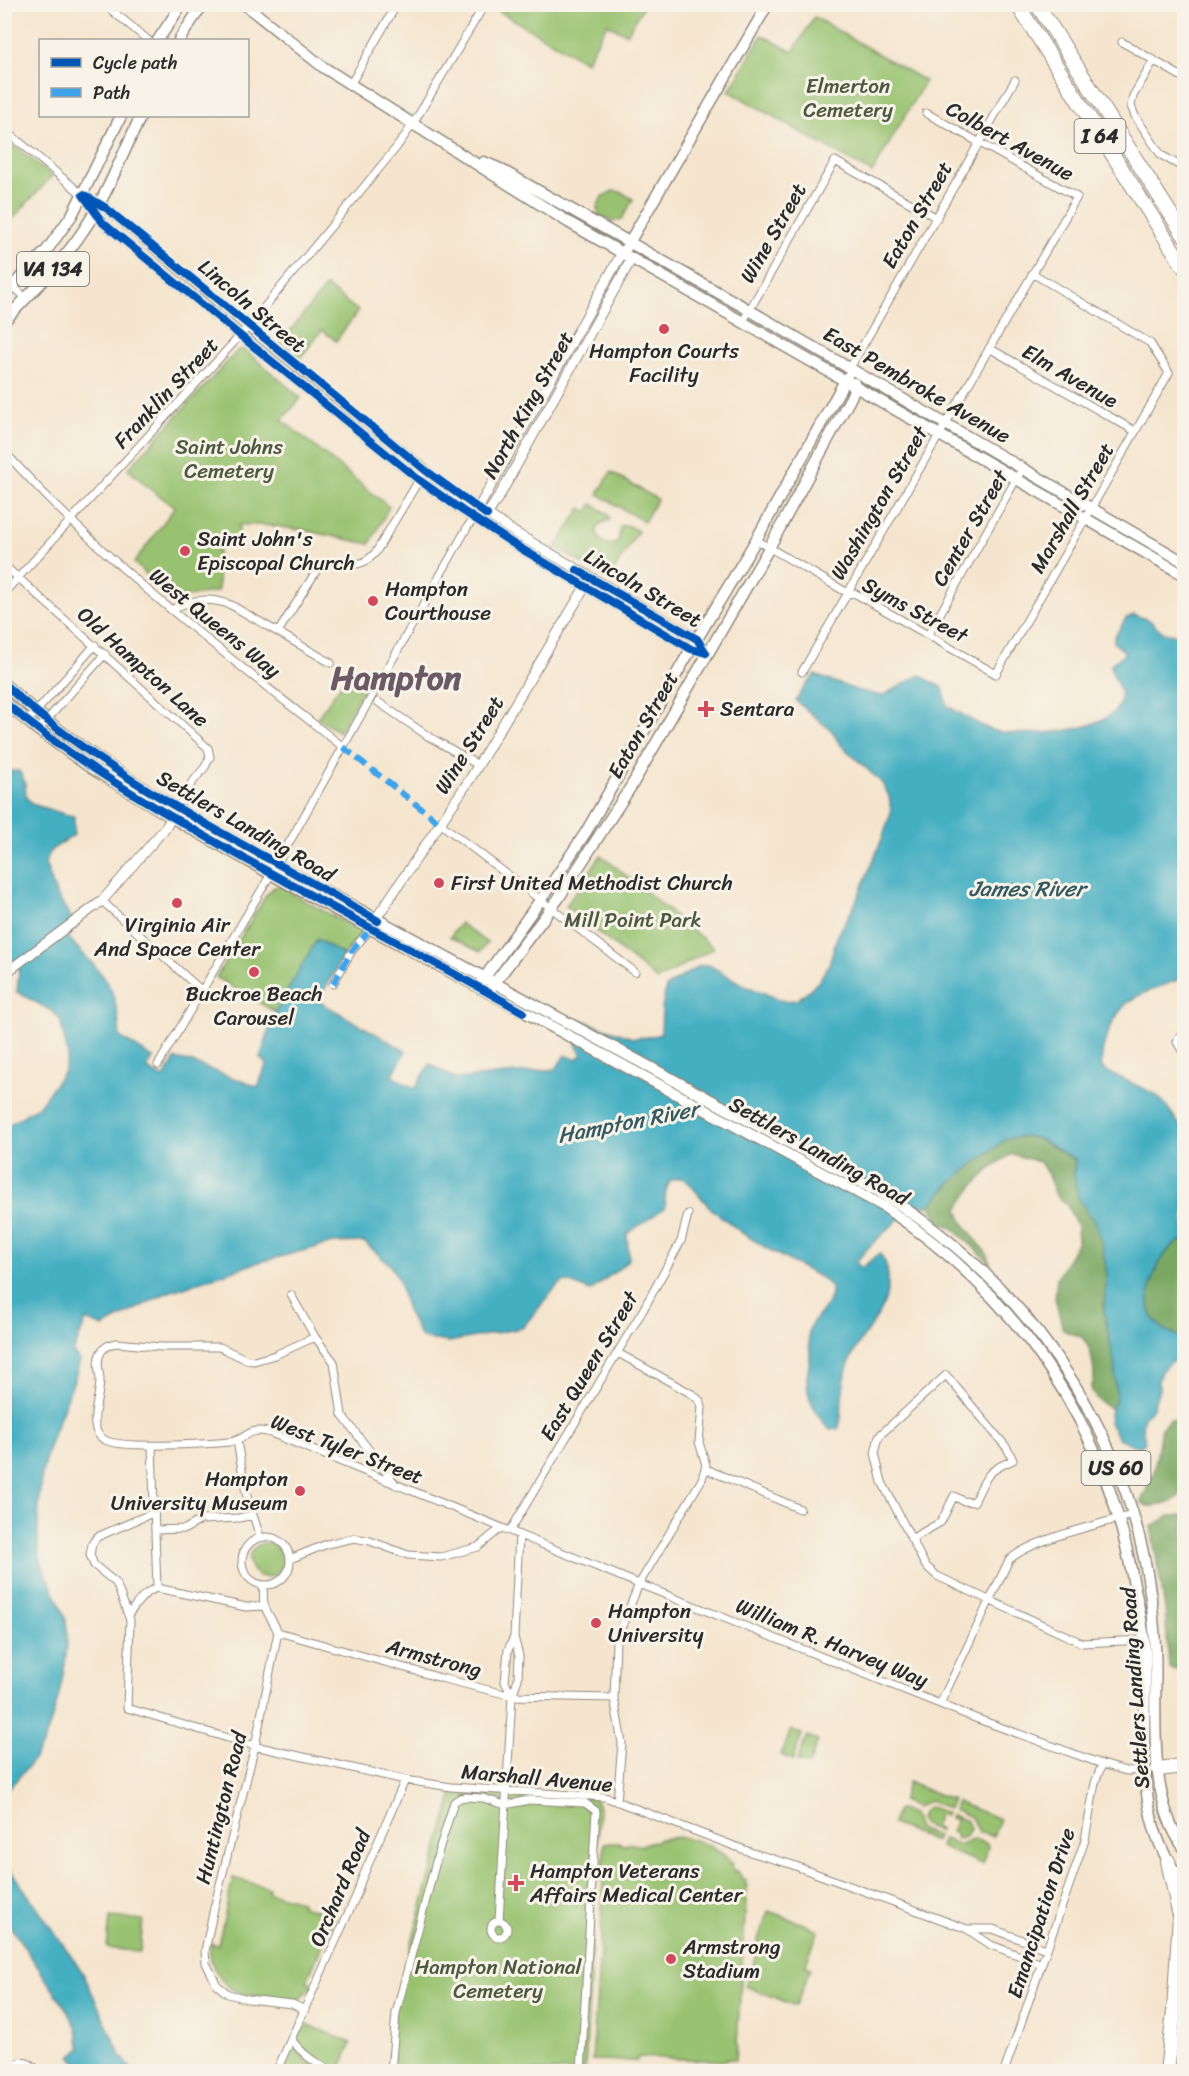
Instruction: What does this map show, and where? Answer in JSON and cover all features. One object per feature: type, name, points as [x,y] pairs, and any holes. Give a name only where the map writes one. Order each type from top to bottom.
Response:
[{"type":"highway","name":"I 64","points":[[1017,4],[1185,267]]},
{"type":"highway","name":"I 64","points":[[1037,4],[1185,235]]},
{"type":"highway","points":[[1152,1769],[1185,1766]]},
{"type":"highway","name":"US 60","points":[[1167,2072],[1174,2011],[1180,1916],[1168,1861]]},
{"type":"highway","points":[[1180,1916],[1181,1905],[1185,1899]]},
{"type":"main road","points":[[159,39],[182,4]]},
{"type":"main road","points":[[179,39],[203,4]]},
{"type":"main road","points":[[244,4],[350,85],[461,153]]},
{"type":"main road","name":"North King Street","points":[[627,256],[630,243],[768,4]]},
{"type":"main road","name":"VA 134","points":[[4,295],[9,282],[57,237],[83,195],[122,117]]},
{"type":"main road","name":"VA 134","points":[[4,321],[65,255],[97,208],[141,117]]},
{"type":"main road","name":"East Pembroke Avenue","points":[[461,153],[498,168],[850,368],[1022,469],[1185,575]]},
{"type":"main road","name":"East Pembroke Avenue","points":[[461,153],[568,222],[1016,480],[1185,562]]},
{"type":"main road","points":[[850,368],[850,385]]},
{"type":"main road","name":"Eaton Street","points":[[486,985],[586,832],[691,649],[850,385]]},
{"type":"main road","name":"Eaton Street","points":[[486,985],[551,908],[590,852],[620,803],[769,548],[850,385]]},
{"type":"main road","name":"Settlers Landing Road","points":[[4,684],[46,720],[103,763],[175,812]]},
{"type":"main road","name":"Settlers Landing Road","points":[[4,702],[99,774],[175,812],[525,1007],[875,1189],[931,1233],[966,1254],[997,1284],[1024,1314],[1056,1357],[1086,1404],[1102,1435],[1132,1515],[1142,1552],[1153,1614],[1150,1811],[1168,1861],[1185,1884]]},
{"type":"main road","name":"Settlers Landing Road","points":[[931,1233],[999,1303],[1027,1337],[1055,1377],[1088,1437],[1107,1481],[1129,1557],[1143,1640],[1152,1769],[1171,1827],[1185,1848]]},
{"type":"street","points":[[104,4],[147,39]]},
{"type":"street","points":[[350,85],[397,4]]},
{"type":"street","name":"Franklin Street","points":[[4,593],[248,327],[396,148],[413,124],[482,9]]},
{"type":"street","points":[[1122,42],[1185,78]]},
{"type":"street","points":[[1154,60],[1133,96],[1131,106],[1135,116],[1161,154],[1185,168]]},
{"type":"street","name":"Eaton Street","points":[[850,368],[1015,80]]},
{"type":"street","name":"Colbert Avenue","points":[[926,113],[1077,197]]},
{"type":"street","name":"Lincoln Street","points":[[4,129],[71,183],[97,208],[424,470],[487,515],[590,578],[697,639],[706,653]]},
{"type":"street","name":"Wine Street","points":[[742,322],[835,161],[937,218]]},
{"type":"street","name":"Washington Street","points":[[802,672],[846,592],[1077,197]]},
{"type":"street","name":"Lincoln Street","points":[[97,208],[103,223],[419,480],[474,519],[585,586],[691,649],[706,653]]},
{"type":"street","name":"North King Street","points":[[474,519],[477,508],[627,256]]},
{"type":"street","name":"North King Street","points":[[487,515],[545,416],[627,256]]},
{"type":"street","name":"Marshall Street","points":[[996,674],[1169,373],[1150,344],[1032,273]]},
{"type":"street","points":[[9,282],[26,298]]},
{"type":"street","name":"Elm Avenue","points":[[989,348],[1135,431]]},
{"type":"street","name":"West Queens Way","points":[[4,451],[70,521],[171,610],[343,747]]},
{"type":"street","name":"Center Street","points":[[927,635],[1022,469]]},
{"type":"street","points":[[278,632],[320,565],[330,562],[361,564],[369,560],[376,552],[424,470]]},
{"type":"street","points":[[158,1065],[274,869],[468,526],[474,519],[487,515]]},
{"type":"street","name":"Syms Street","points":[[756,540],[996,674]]},
{"type":"street","name":"Old Hampton Lane","points":[[4,565],[208,748],[210,757],[205,768],[191,784],[175,812]]},
{"type":"street","name":"Wine Street","points":[[373,923],[441,824],[590,578]]},
{"type":"street","points":[[171,610],[191,602],[216,599],[231,605],[331,663]]},
{"type":"street","points":[[28,721],[94,645]]},
{"type":"street","points":[[38,730],[105,654]]},
{"type":"street","points":[[378,702],[428,736],[478,765]]},
{"type":"street","points":[[8,972],[102,900],[175,812]]},
{"type":"street","points":[[441,824],[635,972]]},
{"type":"street","points":[[102,900],[202,991]]},
{"type":"street","points":[[333,984],[351,952],[373,923]]},
{"type":"street","points":[[1185,1035],[1179,1037],[1177,1042],[1185,1054]]},
{"type":"street","name":"East Queen Street","points":[[510,1531],[618,1353],[675,1252],[685,1230],[688,1214]]},
{"type":"street","points":[[291,1295],[315,1337],[336,1366],[339,1406],[343,1416],[398,1487]]},
{"type":"street","name":"West Tyler Street","points":[[315,1337],[275,1355],[254,1361],[220,1347],[161,1347],[116,1343],[110,1345],[102,1350],[98,1358],[100,1383],[95,1421],[99,1436],[105,1441],[117,1444],[152,1446],[237,1441],[250,1432],[261,1431],[510,1531]]},
{"type":"street","points":[[617,1802],[622,1743],[614,1698],[616,1641],[639,1584],[706,1469],[699,1442],[702,1413],[700,1401],[692,1394],[618,1353]]},
{"type":"street","points":[[911,1539],[941,1522],[954,1496],[963,1501],[974,1502],[993,1469],[1013,1460],[1007,1449],[946,1375],[879,1436],[875,1452],[882,1482],[911,1539],[925,1565],[937,1576],[1082,1643],[1143,1640]]},
{"type":"street","points":[[237,1441],[252,1515],[260,1537]]},
{"type":"street","points":[[152,1446],[157,1588]]},
{"type":"street","points":[[706,1469],[800,1509]]},
{"type":"street","points":[[128,1615],[116,1583],[94,1565],[90,1555],[92,1544],[98,1537],[154,1512]]},
{"type":"street","points":[[155,1530],[185,1528],[201,1520],[252,1515]]},
{"type":"street","points":[[940,1704],[1009,1560],[1018,1552],[1038,1543],[1132,1515]]},
{"type":"street","points":[[290,1559],[330,1543],[354,1538],[413,1556],[441,1557],[478,1548],[501,1528]]},
{"type":"street","name":"William R. Harvey Way","points":[[510,1531],[940,1704],[1102,1764],[1126,1771],[1152,1769]]},
{"type":"street","points":[[499,1921],[512,1696],[518,1679],[519,1656],[514,1637],[519,1535]]},
{"type":"street","points":[[260,1537],[277,1539],[288,1551],[290,1559],[287,1573],[271,1585],[255,1582],[244,1570],[242,1562],[247,1546],[260,1537]]},
{"type":"street","points":[[264,1585],[262,1601],[278,1632]]},
{"type":"street","points":[[128,1615],[143,1596],[157,1588],[246,1607],[264,1606]]},
{"type":"street","name":"Marshall Avenue","points":[[128,1615],[130,1620],[127,1708],[255,1746],[405,1780],[451,1787],[605,1797],[750,1852],[790,1864],[967,1929],[991,1945],[1042,1964]]},
{"type":"street","name":"Armstrong","points":[[278,1632],[512,1696],[614,1698]]},
{"type":"street","name":"Huntington Road","points":[[278,1632],[255,1746],[205,1951],[206,1963],[219,1989],[238,1997],[292,2004],[304,2010]]},
{"type":"street","points":[[512,1696],[505,1682],[508,1650],[514,1637]]},
{"type":"street","name":"Emancipation Drive","points":[[1004,2072],[1085,1840],[1095,1783],[1102,1764]]},
{"type":"street","name":"Orchard Road","points":[[276,2072],[357,1894],[405,1780]]},
{"type":"street","points":[[391,2072],[396,2013],[452,1806],[460,1798],[466,1797],[483,1798],[505,1805],[529,1800],[585,1803],[596,1811],[581,2072]]},
{"type":"street","name":"Marshall Avenue","points":[[967,1929],[993,1929],[1046,1949]]},
{"type":"street","points":[[291,2039],[301,2053],[333,2072]]},
{"type":"street","points":[[5,2072],[21,2061],[31,2063],[39,2072]]},
{"type":"green space","points":[[488,5],[644,5],[627,34],[607,24],[586,62]]},
{"type":"green space","name":"Elmerton Cemetery","points":[[814,17],[925,81],[872,173],[729,91],[762,35],[793,52]]},
{"type":"green space","points":[[4,137],[52,176],[5,227],[4,227]]},
{"type":"green space","points":[[613,191],[621,192],[633,199],[622,219],[613,222],[599,215],[597,207],[602,197]]},
{"type":"green space","points":[[326,286],[358,311],[336,341],[322,330],[301,357],[281,342]]},
{"type":"green space","name":"Saint Johns Cemetery","points":[[238,350],[245,350],[301,398],[282,420],[389,507],[370,544],[288,528],[239,525],[239,538],[229,539],[218,550],[218,591],[174,599],[134,563],[175,507],[128,469]]},
{"type":"green space","points":[[611,472],[657,499],[644,522],[598,494]]},
{"type":"green space","points":[[592,504],[608,514],[610,520],[602,523],[597,532],[599,538],[605,542],[611,545],[617,541],[621,526],[627,525],[638,531],[609,579],[556,548],[581,508],[588,512]]},
{"type":"green space","points":[[345,679],[363,690],[339,732],[317,718]]},
{"type":"green space","name":"Mill Point Park","points":[[601,855],[714,948],[657,980],[566,906]]},
{"type":"green space","points":[[282,886],[355,928],[359,926],[362,933],[344,955],[317,939],[275,1012],[216,977],[267,894],[274,887]]},
{"type":"green space","points":[[460,923],[487,943],[480,952],[450,937]]},
{"type":"green space","points":[[1025,1136],[1038,1139],[1075,1160],[1074,1176],[1089,1215],[1095,1221],[1107,1274],[1104,1310],[1115,1367],[1116,1400],[1111,1409],[1098,1400],[1092,1391],[1094,1376],[1092,1361],[1085,1341],[1063,1330],[1055,1298],[1057,1278],[1078,1241],[1077,1226],[1067,1205],[1056,1195],[1040,1162],[1012,1154],[981,1178],[958,1209],[965,1225],[984,1249],[991,1264],[953,1228],[938,1221],[930,1205],[987,1151],[1006,1139]]},
{"type":"green space","points":[[1184,1239],[1184,1340],[1164,1329],[1154,1319],[1150,1311],[1149,1293],[1155,1273],[1164,1256],[1169,1249]]},
{"type":"green space","points":[[1170,1419],[1184,1422],[1184,1490],[1168,1503],[1147,1506],[1141,1502],[1154,1472],[1161,1428]]},
{"type":"green space","points":[[1184,1515],[1184,1672],[1169,1668],[1165,1608],[1151,1527],[1169,1516]]},
{"type":"green space","points":[[266,1543],[278,1548],[283,1560],[278,1572],[266,1577],[254,1572],[249,1560],[254,1548]]},
{"type":"green space","points":[[791,1730],[802,1734],[793,1760],[781,1755]]},
{"type":"green space","points":[[807,1736],[818,1740],[809,1765],[797,1761]]},
{"type":"green space","points":[[908,1782],[952,1800],[948,1808],[930,1801],[916,1807],[902,1801]]},
{"type":"green space","name":"Hampton National Cemetery","points":[[454,1789],[595,1798],[599,1807],[585,2071],[388,2072],[393,2012]]},
{"type":"green space","points":[[957,1802],[1000,1819],[993,1836],[978,1832],[971,1817],[953,1810]]},
{"type":"green space","points":[[930,1807],[946,1813],[945,1816],[939,1814],[934,1826],[940,1829],[939,1831],[923,1825],[920,1818],[924,1810]]},
{"type":"green space","points":[[900,1809],[914,1815],[918,1829],[937,1836],[935,1841],[892,1824]]},
{"type":"green space","points":[[951,1815],[967,1821],[970,1829],[966,1836],[959,1839],[951,1832],[956,1820],[950,1818]]},
{"type":"green space","name":"Armstrong Stadium","points":[[680,1837],[695,1840],[716,1850],[733,1864],[731,1866],[735,1872],[738,1871],[740,1878],[746,1879],[736,2060],[638,2057],[637,2061],[592,2060],[601,1937],[604,1843],[627,1845],[628,1843],[641,1846],[660,1839]]},
{"type":"green space","points":[[943,1839],[960,1845],[974,1839],[987,1844],[982,1864],[940,1847]]},
{"type":"green space","points":[[233,1878],[269,1888],[268,1892],[301,1901],[301,1906],[335,1915],[307,1981],[313,1984],[300,1999],[283,2000],[238,1992],[225,1984],[215,1970],[210,1957],[211,1943],[218,1945]]},
{"type":"green space","points":[[769,1911],[819,1930],[805,1966],[810,1968],[796,2006],[745,1986],[759,1949],[755,1947]]},
{"type":"green space","points":[[110,1917],[143,1920],[140,1952],[107,1948]]},
{"type":"green space","points":[[307,2024],[351,2043],[340,2071],[314,2059],[299,2045],[296,2040],[303,2025]]},
{"type":"green space","points":[[293,2046],[308,2062],[328,2072],[280,2072]]},
{"type":"water","name":"James River","points":[[1134,615],[1149,620],[1164,633],[1184,636],[1184,977],[1128,1002],[1110,1028],[1102,1059],[1102,1068],[1106,1071],[1155,1094],[1184,1131],[1184,1239],[1169,1249],[1159,1264],[1151,1283],[1149,1302],[1150,1311],[1157,1323],[1184,1340],[1184,1357],[1171,1362],[1161,1371],[1158,1381],[1159,1389],[1153,1407],[1144,1417],[1142,1425],[1145,1442],[1140,1447],[1118,1438],[1109,1422],[1111,1409],[1116,1400],[1115,1367],[1104,1310],[1107,1274],[1095,1221],[1078,1197],[1074,1176],[1075,1159],[1039,1139],[1025,1136],[1006,1139],[950,1183],[930,1205],[903,1215],[856,1262],[861,1268],[880,1254],[887,1267],[888,1290],[879,1313],[858,1345],[847,1369],[838,1429],[830,1430],[820,1418],[810,1399],[807,1385],[810,1357],[809,1330],[830,1299],[831,1287],[823,1279],[742,1233],[709,1207],[682,1178],[671,1180],[666,1193],[666,1207],[627,1234],[629,1259],[625,1264],[591,1291],[565,1281],[557,1286],[522,1328],[449,1342],[421,1338],[407,1311],[398,1278],[389,1264],[364,1242],[333,1243],[256,1263],[166,1293],[103,1327],[86,1320],[73,1353],[80,1360],[44,1464],[39,1502],[38,1531],[41,1560],[64,1614],[67,1627],[62,1681],[41,1747],[25,1770],[5,1790],[5,1127],[39,1106],[64,1071],[68,1055],[60,1019],[50,1010],[17,992],[19,970],[17,961],[5,964],[4,779],[11,771],[19,771],[23,777],[26,797],[33,804],[74,816],[74,835],[51,850],[45,863],[56,894],[77,927],[67,935],[109,986],[116,1004],[120,1037],[153,1058],[147,1069],[164,1078],[175,1059],[190,1062],[258,1087],[267,1063],[260,1059],[274,1014],[317,939],[344,955],[318,1001],[406,1051],[392,1076],[415,1089],[430,1064],[456,1079],[556,1069],[565,1055],[575,1059],[582,1055],[573,1036],[574,1022],[581,1020],[633,1038],[661,1034],[666,987],[699,966],[709,965],[745,986],[783,1001],[797,1000],[819,981],[829,964],[837,937],[855,904],[891,812],[889,796],[881,782],[839,743],[832,731],[796,701],[815,675],[856,690],[882,696],[920,675],[943,688],[947,706],[992,730],[1021,734],[1062,731],[1100,721],[1113,713],[1120,702],[1119,688],[1111,667],[1112,663],[1125,652],[1114,643],[1114,638],[1126,618]]},
{"type":"water","points":[[4,1861],[83,1973],[121,2056],[132,2070],[136,2071],[84,2071],[71,2057],[81,2048],[76,2027],[69,2013],[5,1921]]},
{"type":"marked path","points":[[343,747],[441,824]]},
{"type":"marked path","points":[[333,984],[351,952],[371,928]]},
{"type":"cycle path","points":[[83,195],[103,223],[419,480],[515,545],[691,649],[706,653]]},
{"type":"cycle path","points":[[86,196],[106,208],[425,470],[487,515]]},
{"type":"cycle path","points":[[577,570],[697,639],[706,653]]},
{"type":"cycle path","points":[[4,684],[46,720],[137,783],[378,921]]},
{"type":"cycle path","points":[[4,702],[83,762],[167,814],[523,1012]]},
{"type":"place","name":"Hampton Courts Facility","points":[[664,329]]},
{"type":"place","name":"Saint John's Episcopal Church","points":[[185,551]]},
{"type":"place","name":"Hampton Courthouse","points":[[373,601]]},
{"type":"place","name":"Sentara","points":[[706,709]]},
{"type":"place","name":"First United Methodist Church","points":[[439,883]]},
{"type":"place","name":"Virginia Air And Space Center","points":[[177,903]]},
{"type":"place","name":"Buckroe Beach Carousel","points":[[254,972]]},
{"type":"place","name":"Hampton University Museum","points":[[300,1491]]},
{"type":"place","name":"Hampton University","points":[[596,1623]]},
{"type":"place","name":"Hampton Veterans Affairs Medical Center","points":[[516,1883]]},
{"type":"place","name":"Armstrong Stadium","points":[[671,1959]]},
{"type":"district","name":"Hampton","points":[[396,678]]},
{"type":"water label","name":"Hampton River","points":[[628,1122]]}]
